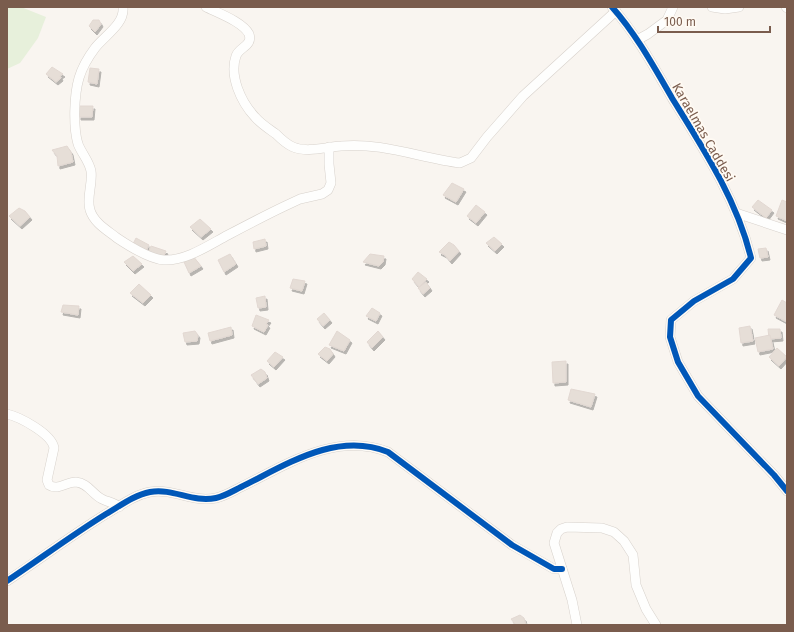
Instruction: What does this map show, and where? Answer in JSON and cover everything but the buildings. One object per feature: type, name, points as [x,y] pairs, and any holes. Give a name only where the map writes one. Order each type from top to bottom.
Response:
[{"type":"street","points":[[123,7],[123,13],[120,20],[95,48],[80,76],[76,93],[76,124],[78,144],[91,171],[89,204],[91,212],[100,225],[122,241],[157,259],[170,259],[193,253],[300,199],[327,192],[331,183],[329,147]]},
{"type":"street","points":[[206,7],[241,24],[249,35],[248,45],[237,54],[234,72],[239,92],[254,116],[294,148],[304,149],[351,145],[364,146],[456,162],[465,162],[474,156],[487,137],[523,96],[614,9]]},
{"type":"street","points":[[637,40],[667,20],[673,7]]},
{"type":"street","points":[[712,7],[725,9],[739,7]]},
{"type":"street","name":"Karaelmas Caddesi","points":[[614,9],[637,40],[716,172],[746,236],[751,258],[733,279],[694,302],[671,320],[670,337],[678,362],[698,396],[774,475],[787,491]]},
{"type":"street","points":[[736,213],[787,230]]},
{"type":"street","points":[[7,414],[21,418],[31,424],[53,443],[54,448],[47,480],[51,486],[55,488],[72,482],[82,484],[98,497],[119,506]]},
{"type":"street","points":[[7,581],[76,533],[135,497],[156,491],[177,493],[201,500],[216,498],[314,452],[346,446],[366,446],[388,452],[512,545],[554,569],[562,569]]},
{"type":"street","points":[[577,625],[572,600],[554,543],[555,536],[561,529],[567,527],[602,528],[614,532],[624,541],[634,560],[636,585],[646,609],[656,625]]},
{"type":"green space","points":[[7,7],[21,7],[46,17],[38,38],[20,63],[7,69]]},
{"type":"cycle path","points":[[612,7],[621,17],[644,51],[707,155],[737,216],[751,258],[733,279],[694,301],[671,320],[670,337],[678,362],[698,396],[774,475],[787,491]]},
{"type":"cycle path","points":[[7,581],[93,522],[127,501],[144,493],[159,491],[199,499],[216,498],[312,453],[331,448],[349,446],[369,447],[388,452],[512,545],[554,569],[562,569]]}]
